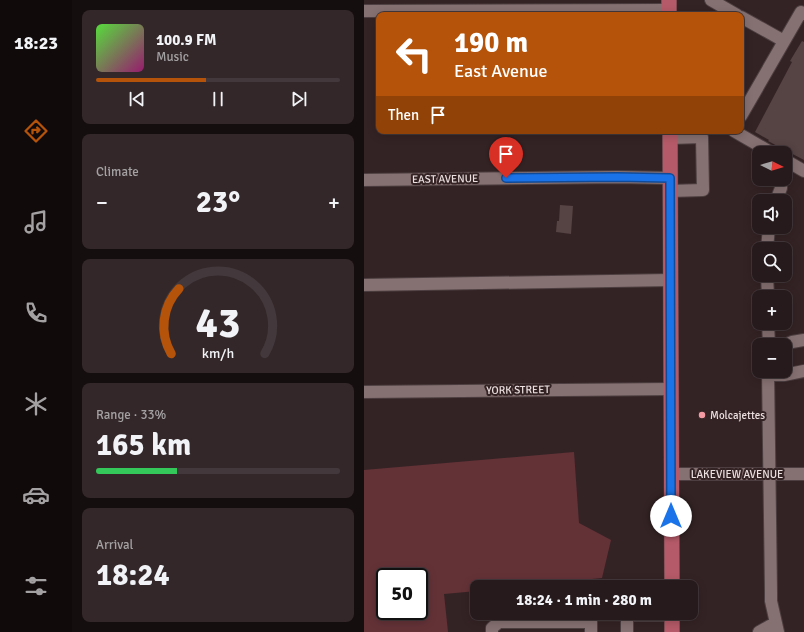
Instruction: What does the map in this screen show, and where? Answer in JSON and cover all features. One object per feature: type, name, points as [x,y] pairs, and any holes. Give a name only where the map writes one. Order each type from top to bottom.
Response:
[{"type":"main road","points":[[670,134],[672,580]]},
{"type":"main road","points":[[672,620],[672,632]]},
{"type":"street","points":[[711,0],[732,12]]},
{"type":"street","points":[[373,7],[669,8]]},
{"type":"street","points":[[744,111],[801,12],[804,14]]},
{"type":"street","points":[[744,19],[784,41]]},
{"type":"street","name":"EAST AVENUE","points":[[364,180],[617,177],[703,190],[702,137],[670,134]]},
{"type":"street","points":[[739,134],[760,146]]},
{"type":"street","points":[[792,164],[804,171]]},
{"type":"street","points":[[364,285],[670,280]]},
{"type":"street","points":[[792,342],[804,340]]},
{"type":"street","points":[[792,373],[804,371]]},
{"type":"street","points":[[759,632],[776,627],[771,601],[768,378]]},
{"type":"street","name":"YORK STREET","points":[[364,392],[671,388]]},
{"type":"street","name":"LAKEVIEW AVENUE","points":[[671,474],[804,474]]},
{"type":"street","points":[[627,620],[627,632]]},
{"type":"street","points":[[492,632],[492,628],[499,622],[591,627]]},
{"type":"shaded area","points":[[574,452],[579,523],[611,540],[602,578],[582,580],[470,580],[470,592],[444,594],[448,632],[364,632],[364,470]]},
{"type":"building","points":[[802,41],[804,42],[804,160],[792,154],[792,146],[777,146],[755,132],[792,62],[790,61]]},
{"type":"building","points":[[560,205],[573,206],[571,234],[556,232],[557,221],[559,221]]},
{"type":"place","name":"Molcajettes","points":[[702,415]]},
{"type":"route","points":[[506,178],[670,178],[671,516]]}]
